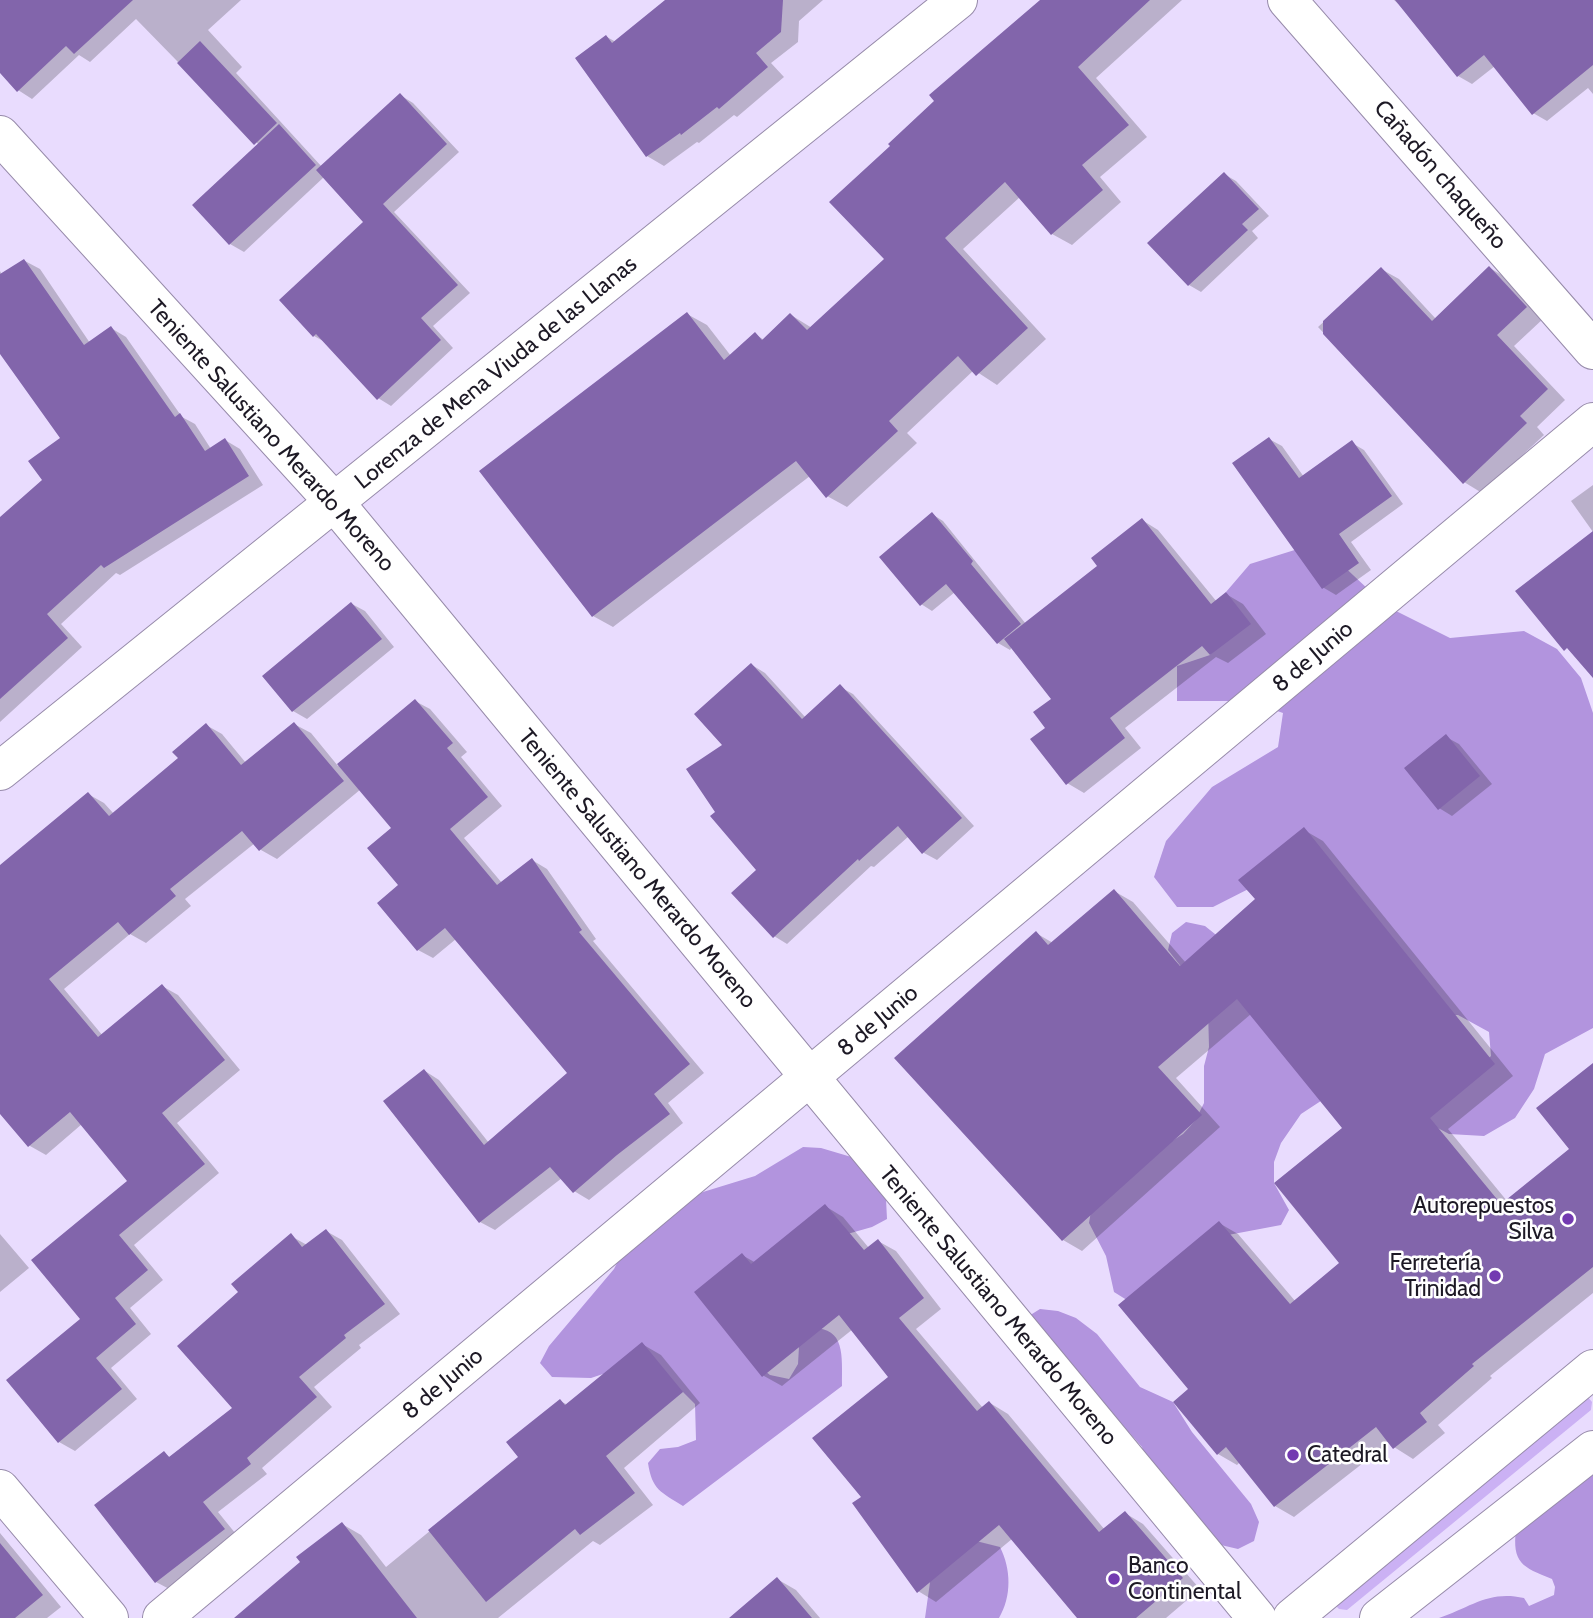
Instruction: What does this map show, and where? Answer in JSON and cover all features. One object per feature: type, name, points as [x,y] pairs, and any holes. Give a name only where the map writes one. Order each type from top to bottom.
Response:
[{"type":"main road","name":"Lorenza de Mena Viuda de las Llanas","points":[[0,771],[958,0]]},
{"type":"main road","name":"Cañadón chaqueño","points":[[1287,0],[1593,351]]},
{"type":"main road","name":"Teniente Salustiano Merardo Moreno","points":[[0,135],[335,503],[1256,1618]]},
{"type":"main road","name":"8 de Junio","points":[[162,1618],[1593,422]]},
{"type":"main road","points":[[1292,1618],[1593,1369]]},
{"type":"main road","points":[[1379,1618],[1593,1450]]},
{"type":"main road","points":[[0,1489],[109,1618]]},
{"type":"shaded area","points":[[1301,548],[1337,560],[1386,606],[1450,638],[1524,631],[1557,649],[1581,678],[1593,713],[1593,1028],[1545,1054],[1534,1089],[1515,1118],[1484,1136],[1449,1134],[1417,1117],[1461,1084],[1491,1056],[1489,1032],[1458,1015],[1423,1015],[1276,875],[1213,907],[1177,907],[1154,877],[1166,841],[1212,787],[1278,747],[1283,713],[1248,701],[1177,701],[1177,666],[1210,655],[1236,626],[1226,592],[1250,564]]},
{"type":"shaded area","points":[[1186,922],[1205,926],[1220,938],[1333,1093],[1301,1114],[1281,1143],[1274,1162],[1274,1183],[1289,1210],[1281,1225],[1228,1235],[1130,1302],[1114,1292],[1106,1256],[1089,1223],[1092,1205],[1133,1166],[1183,1134],[1195,1121],[1204,1103],[1204,1066],[1209,1047],[1208,1010],[1190,978],[1168,950],[1172,933]]},
{"type":"shaded area","points":[[803,1147],[821,1148],[875,1164],[886,1199],[887,1219],[872,1227],[798,1248],[755,1363],[770,1375],[789,1379],[798,1364],[800,1329],[826,1330],[834,1335],[841,1351],[842,1386],[683,1506],[655,1485],[648,1463],[660,1449],[678,1447],[696,1440],[695,1404],[683,1392],[603,1374],[591,1378],[552,1377],[540,1363],[549,1346],[614,1269],[637,1223],[703,1192],[755,1176]]},
{"type":"shaded area","points":[[1040,1309],[1058,1311],[1076,1318],[1097,1334],[1140,1387],[1173,1402],[1192,1432],[1251,1504],[1259,1522],[1254,1541],[1238,1549],[1221,1545],[1148,1465],[1142,1447],[1120,1422],[1092,1399],[1024,1319]]},
{"type":"shaded area","points":[[1587,1396],[1592,1402],[1591,1410],[1347,1610],[1339,1609],[1335,1605]]},
{"type":"shaded area","points":[[1593,1475],[1593,1618],[1439,1618],[1500,1596],[1524,1598],[1529,1606],[1554,1595],[1552,1579],[1526,1567],[1518,1557],[1516,1529],[1570,1486]]},
{"type":"shaded area","points":[[964,1538],[1000,1547],[1009,1582],[1003,1610],[999,1618],[925,1618],[931,1575]]},
{"type":"building","points":[[0,0],[133,0],[74,54],[66,46],[17,92],[0,73]]},
{"type":"building","points":[[665,0],[783,0],[781,32],[756,53],[768,67],[719,109],[717,107],[681,135],[680,133],[646,157],[575,58],[606,35],[612,43]]},
{"type":"building","points":[[1040,0],[1150,0],[1078,67],[1129,125],[1082,165],[1103,190],[1051,235],[1005,182],[945,238],[1028,328],[976,376],[958,356],[889,421],[898,431],[826,498],[796,461],[592,617],[479,471],[687,312],[724,360],[755,332],[762,340],[790,313],[807,330],[884,259],[829,202],[934,101],[929,95]]},
{"type":"building","points":[[1395,0],[1593,0],[1593,65],[1532,115],[1484,55],[1457,77]]},
{"type":"building","points":[[200,41],[277,123],[254,145],[177,63]]},
{"type":"building","points":[[400,93],[447,144],[383,204],[458,285],[421,318],[441,340],[377,400],[316,334],[313,337],[279,300],[363,222],[316,170]]},
{"type":"building","points":[[279,124],[316,165],[229,245],[192,205]]},
{"type":"building","points":[[1224,172],[1259,209],[1242,224],[1248,230],[1188,286],[1147,243]]},
{"type":"building","points":[[24,259],[84,345],[111,326],[175,417],[180,413],[205,451],[225,438],[249,476],[104,568],[101,565],[47,614],[68,638],[0,699],[0,517],[42,480],[28,461],[60,438],[0,354],[0,274]]},
{"type":"building","points":[[1489,266],[1527,307],[1497,335],[1548,389],[1520,416],[1527,423],[1463,484],[1323,334],[1323,321],[1381,267],[1432,321]]},
{"type":"building","points":[[1269,437],[1299,478],[1352,440],[1392,496],[1339,534],[1359,563],[1322,589],[1232,463]]},
{"type":"building","points":[[932,512],[1021,624],[997,644],[946,584],[920,606],[879,557]]},
{"type":"building","points":[[1142,518],[1211,604],[1226,592],[1251,624],[1210,655],[1202,646],[1110,718],[1125,738],[1066,785],[1030,739],[1045,728],[1033,712],[1051,699],[1004,639],[1097,566],[1091,558]]},
{"type":"building","points":[[1593,531],[1593,678],[1567,648],[1564,651],[1515,591]]},
{"type":"building","points":[[351,602],[382,639],[292,712],[262,676]]},
{"type":"building","points":[[751,663],[802,719],[840,684],[962,818],[922,854],[898,826],[859,861],[858,859],[773,938],[731,893],[756,870],[710,816],[715,812],[686,769],[722,745],[694,714]]},
{"type":"building","points":[[415,699],[453,743],[447,748],[488,797],[450,829],[497,885],[532,858],[582,930],[579,932],[690,1064],[654,1094],[670,1114],[573,1193],[550,1167],[479,1223],[383,1101],[424,1069],[484,1145],[567,1073],[445,928],[417,951],[377,903],[398,885],[367,848],[391,828],[337,764]]},
{"type":"building","points":[[294,722],[344,781],[259,851],[242,831],[170,889],[176,896],[129,935],[118,922],[49,979],[98,1037],[162,984],[225,1060],[162,1113],[205,1164],[119,1235],[148,1270],[115,1298],[136,1324],[96,1358],[122,1389],[58,1443],[6,1380],[80,1319],[31,1260],[127,1181],[70,1112],[28,1147],[0,1114],[0,865],[88,792],[109,816],[178,758],[172,752],[206,723],[241,765]]},
{"type":"building","points":[[1446,734],[1480,776],[1438,810],[1404,768]]},
{"type":"building","points":[[1304,827],[1495,1064],[1430,1118],[1501,1204],[1569,1149],[1536,1108],[1593,1063],[1593,1267],[1472,1364],[1474,1366],[1420,1413],[1427,1422],[1393,1449],[1376,1427],[1274,1507],[1226,1447],[1217,1455],[1173,1402],[1188,1389],[1118,1305],[1219,1221],[1290,1304],[1339,1263],[1274,1183],[1342,1128],[1237,999],[1158,1067],[1202,1115],[1062,1241],[894,1058],[1036,931],[1048,945],[1114,889],[1180,966],[1255,899],[1238,880]]},
{"type":"building","points":[[825,1204],[864,1250],[878,1239],[924,1298],[899,1318],[977,1411],[989,1401],[1099,1532],[1125,1511],[1183,1578],[1136,1618],[1077,1618],[999,1525],[917,1593],[852,1503],[861,1497],[812,1438],[888,1377],[839,1315],[762,1377],[694,1292],[742,1253],[751,1264]]},
{"type":"building","points":[[326,1229],[385,1304],[344,1335],[346,1338],[299,1377],[317,1397],[247,1458],[251,1464],[203,1502],[225,1529],[155,1583],[94,1505],[164,1451],[169,1457],[232,1408],[177,1346],[238,1292],[231,1284],[291,1233],[302,1247]]},
{"type":"building","points":[[642,1342],[683,1392],[606,1456],[635,1493],[580,1535],[575,1529],[486,1602],[428,1530],[518,1457],[506,1442],[560,1399],[565,1405]]},
{"type":"building","points":[[342,1522],[417,1618],[234,1618],[300,1562],[296,1557]]},
{"type":"building","points":[[0,1543],[43,1595],[15,1618],[0,1618]]},
{"type":"building","points":[[777,1577],[812,1618],[729,1618]]},
{"type":"place","name":"Autorepuestos Silva","points":[[1568,1219]]},
{"type":"place","name":"Ferretería Trinidad","points":[[1495,1276]]},
{"type":"place","name":"Catedral","points":[[1293,1455]]},
{"type":"place","name":"Banco Continental","points":[[1114,1579]]}]
